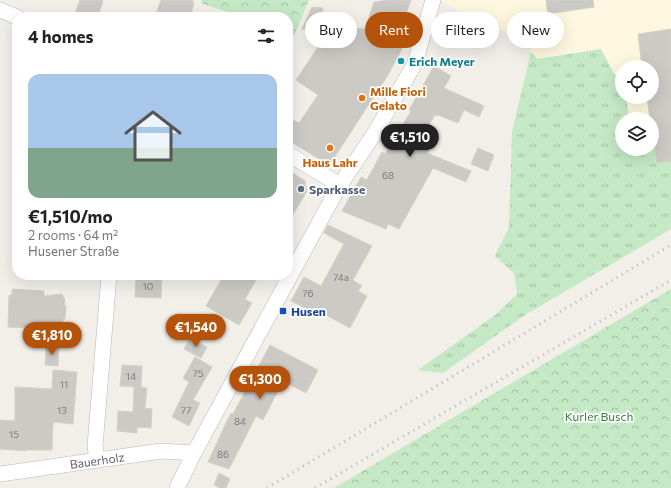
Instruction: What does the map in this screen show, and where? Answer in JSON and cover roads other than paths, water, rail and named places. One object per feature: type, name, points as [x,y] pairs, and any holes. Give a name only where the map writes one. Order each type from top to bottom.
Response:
[{"type":"street","points":[[293,271],[340,185],[376,131],[415,63],[433,0]]},
{"type":"street","points":[[0,10],[12,15]]},
{"type":"street","points":[[293,157],[340,185]]},
{"type":"street","points":[[97,459],[95,446],[110,280]]},
{"type":"street","points":[[177,488],[194,453],[288,280]]},
{"type":"street","name":"Bauerholz","points":[[0,474],[161,451],[194,453]]},
{"type":"railway","points":[[267,488],[671,245]]},
{"type":"railway","points":[[315,488],[671,280]]},
{"type":"place","name":"Erich Meyer","points":[[401,61]]},
{"type":"place","name":"Mille Fiori Gelato","points":[[362,98]]},
{"type":"place","name":"Haus Lahr","points":[[330,148]]},
{"type":"place","name":"Sparkasse","points":[[301,189]]},
{"type":"place","name":"Husen","points":[[283,311]]},
{"type":"park label","name":"Kurler Busch","points":[[599,416]]}]
